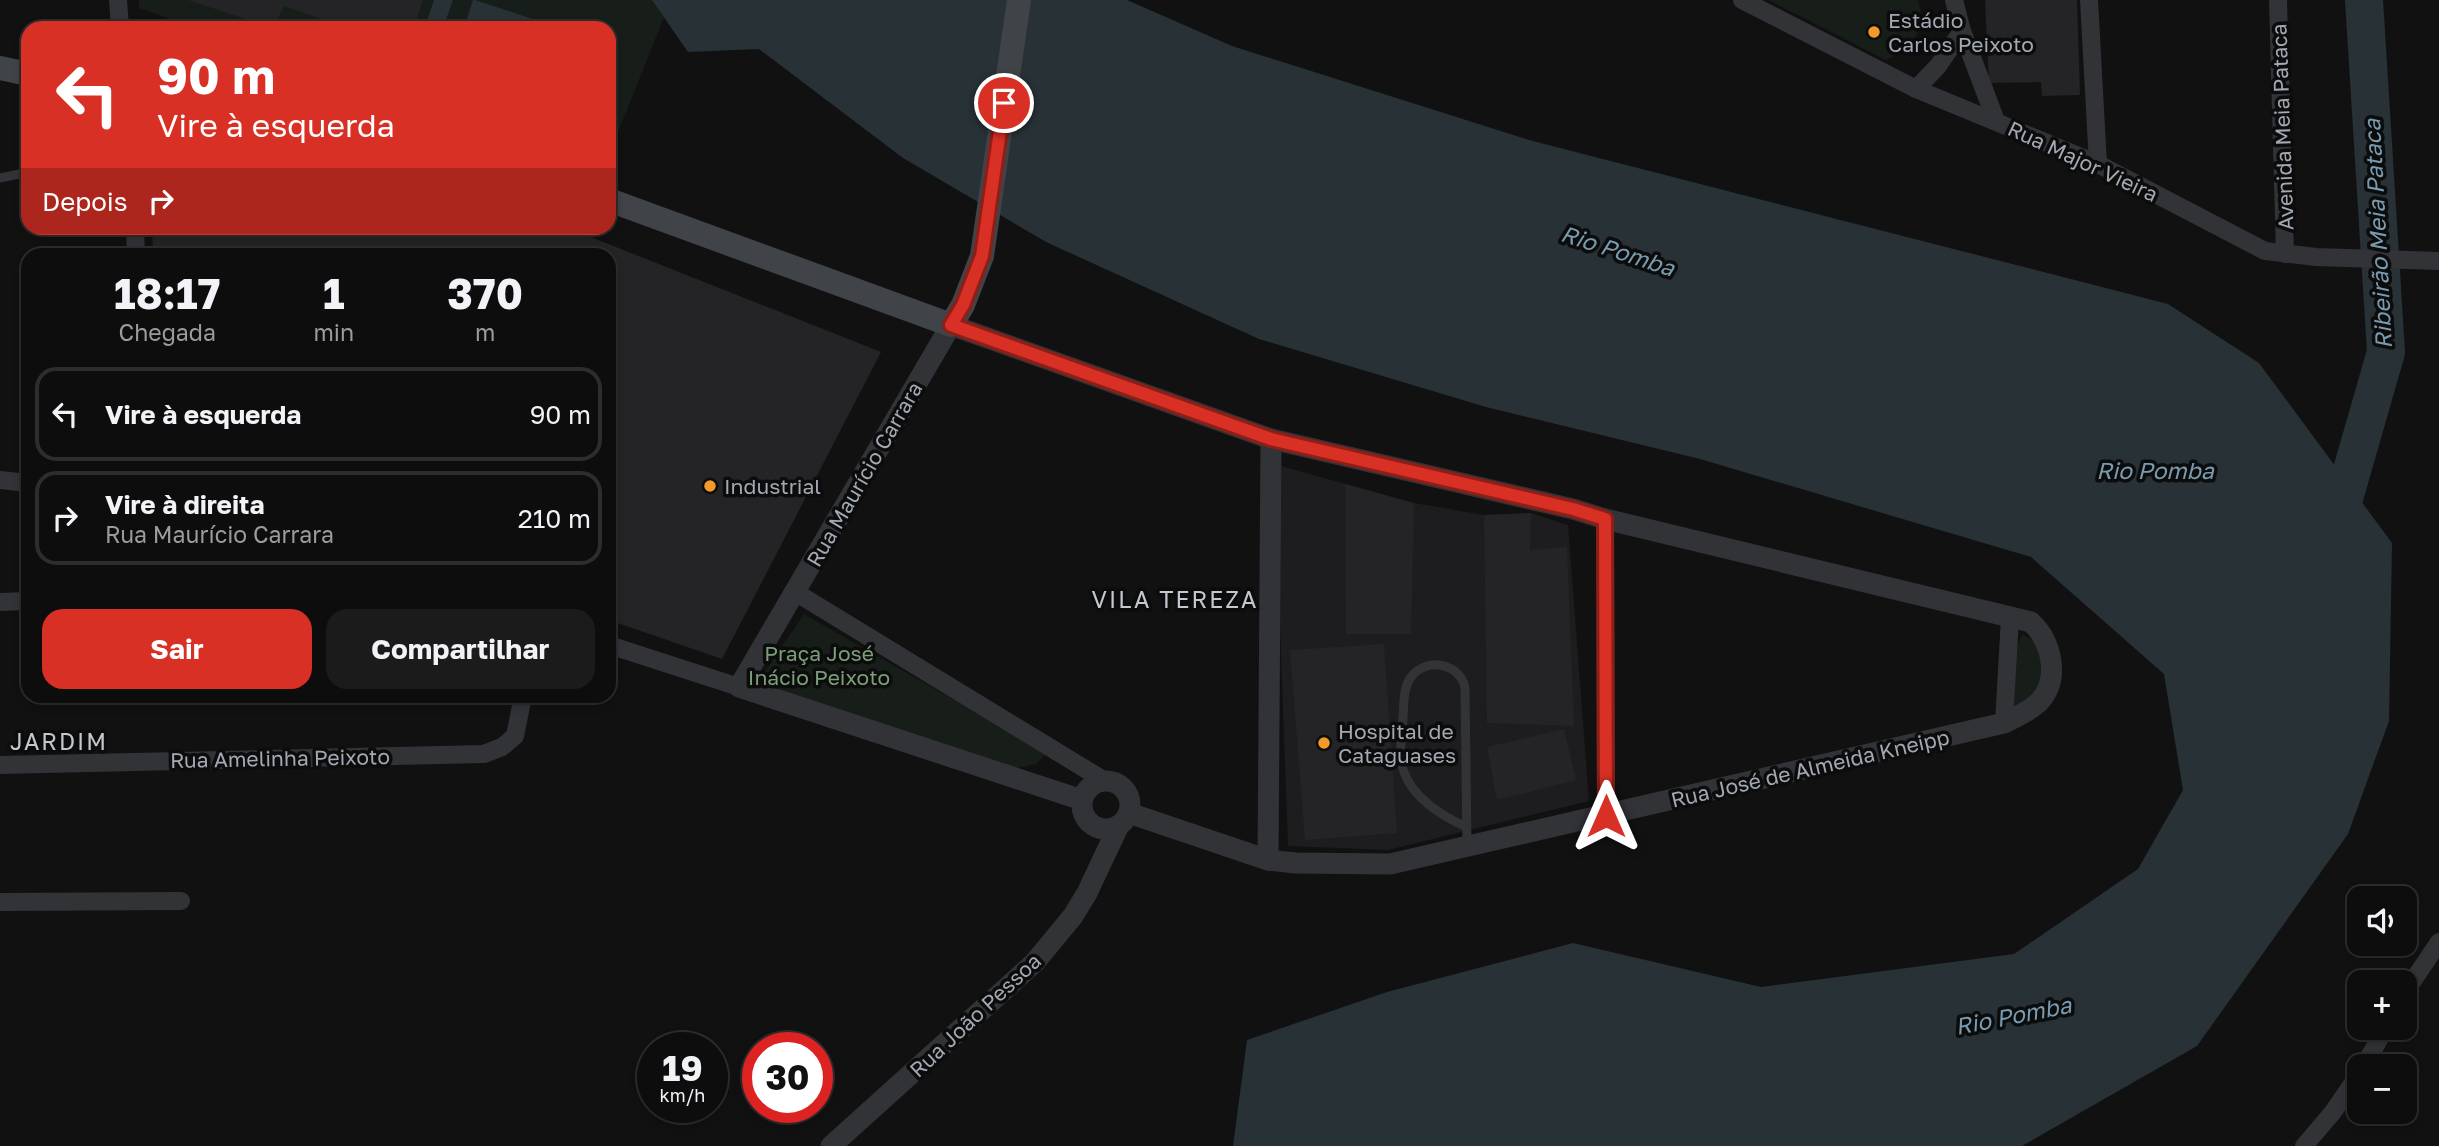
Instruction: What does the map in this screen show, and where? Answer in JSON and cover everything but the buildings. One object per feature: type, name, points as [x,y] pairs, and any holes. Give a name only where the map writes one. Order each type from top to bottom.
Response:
[{"type":"main road","name":"Rua Maurício Carrara","points":[[951,325],[963,305],[982,256],[1019,0]]},
{"type":"main road","points":[[0,68],[21,72]]},
{"type":"main road","points":[[616,203],[951,325]]},
{"type":"street","points":[[118,0],[120,21]]},
{"type":"street","name":"Rua Major Vieira","points":[[1742,0],[1916,89],[2098,164],[2265,251],[2316,257],[2439,261]]},
{"type":"street","points":[[1954,0],[1962,31],[1996,121]]},
{"type":"street","points":[[2089,0],[2098,164]]},
{"type":"street","name":"Avenida Meia Pataca","points":[[2278,0],[2285,254]]},
{"type":"street","points":[[1916,89],[1938,66],[1962,31]]},
{"type":"street","points":[[951,325],[1271,439],[1573,509],[2010,618],[2004,723]]},
{"type":"street","name":"Rua Maurício Carrara","points":[[738,687],[951,325]]},
{"type":"street","points":[[1269,860],[1271,439]]},
{"type":"street","points":[[0,480],[21,482]]},
{"type":"street","points":[[1605,519],[1606,816]]},
{"type":"street","points":[[616,647],[738,687],[1085,810],[1096,827],[1104,829],[1124,819],[1130,805],[1126,791],[1119,785],[1105,781],[795,592]]},
{"type":"street","points":[[0,602],[21,601]]},
{"type":"street","name":"Rua José de Almeida Kneipp","points":[[1124,819],[1269,860],[1296,863],[1390,864],[1467,837],[1606,816],[2004,723],[2023,714],[2039,701],[2048,688],[2052,665],[2047,642],[2031,622],[2010,618]]},
{"type":"street","name":"Rua Amelinha Peixoto","points":[[0,765],[484,754],[502,747],[515,736],[522,703]]},
{"type":"street","points":[[1097,868],[1085,810],[1090,786],[1105,781]]},
{"type":"street","name":"Rua João Pessoa","points":[[831,1146],[1035,962],[1073,916],[1124,819]]},
{"type":"street","points":[[0,902],[181,901]]},
{"type":"street","points":[[2417,975],[2439,942]]},
{"type":"street","points":[[2304,1146],[2347,1092]]},
{"type":"lane","points":[[0,178],[21,174]]},
{"type":"lane","points":[[1448,666],[1463,678],[1467,837],[1411,785],[1404,772],[1401,753],[1405,688],[1412,675],[1422,668],[1448,666]]},
{"type":"shaded area","points":[[1274,464],[1414,503],[1484,515],[1531,513],[1568,525],[1589,801],[1388,850],[1288,846]]},
{"type":"green space","points":[[139,0],[652,0],[664,17],[616,137],[616,21],[176,21],[139,8]]},
{"type":"green space","name":"Estádio Carlos Peixoto","points":[[1768,0],[1918,0],[1921,21],[1913,42],[1886,60]]},
{"type":"green space","name":"Praça José Inácio Peixoto","points":[[804,614],[1047,753],[1036,764],[1017,768],[757,683]]},
{"type":"green space","points":[[2022,634],[2045,648],[2037,699],[2009,713],[2015,652]]},
{"type":"water","points":[[434,0],[453,0],[446,21],[427,21]]},
{"type":"water","points":[[475,0],[539,21],[466,21]]},
{"type":"water","name":"Rio Pomba","points":[[652,0],[1127,0],[1232,46],[1529,140],[2168,304],[2259,363],[2392,543],[2389,721],[2348,834],[2197,1046],[2022,1146],[1233,1146],[1247,1040],[1387,992],[1573,943],[1761,987],[2014,954],[2138,869],[2183,790],[2164,674],[2031,557],[1700,459],[1486,407],[1259,339],[1046,242],[903,158],[759,49],[688,52]]},
{"type":"waterway","name":"Ribeirão Meia Pataca","points":[[2334,533],[2386,352],[2364,0]]},
{"type":"place","name":"Estádio Carlos Peixoto","points":[[1874,32]]},
{"type":"place","name":"Industrial","points":[[710,486]]},
{"type":"place","name":"Hospital de Cataguases","points":[[1324,743]]},
{"type":"district","name":"VILA TEREZA","points":[[1175,599]]},
{"type":"district","name":"JARDIM","points":[[59,741]]},
{"type":"route","points":[[1004,103],[982,256],[974,281],[951,325],[1271,439],[1573,509],[1605,519],[1606,816]]}]
